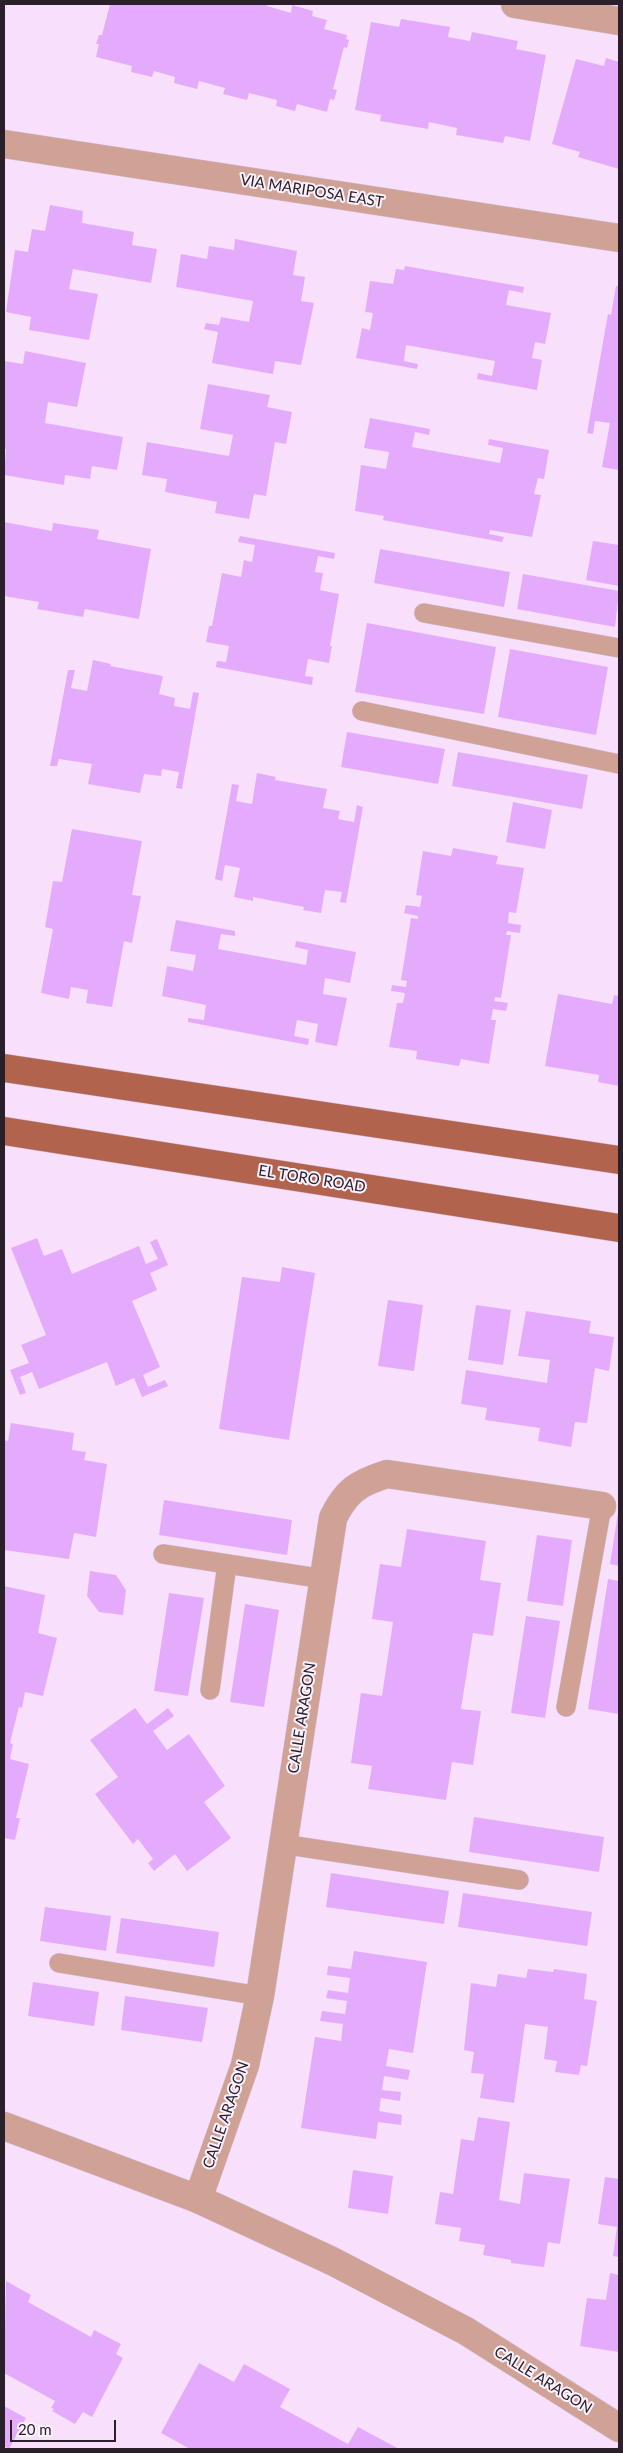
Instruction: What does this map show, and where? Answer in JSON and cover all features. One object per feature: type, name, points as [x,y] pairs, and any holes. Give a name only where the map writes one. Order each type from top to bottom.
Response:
[{"type":"main road","points":[[4,1068],[619,1160]]},
{"type":"main road","name":"EL TORO ROAD","points":[[4,1131],[619,1228]]},
{"type":"street","points":[[516,4],[619,21]]},
{"type":"street","name":"VIA MARIPOSA EAST","points":[[4,144],[619,238]]},
{"type":"street","name":"CALLE ARAGON","points":[[198,2199],[245,2065],[260,1996],[333,1518],[343,1498],[365,1481],[387,1474],[602,1506]]},
{"type":"street","name":"CALLE ARAGON","points":[[4,2126],[198,2199],[332,2261],[466,2331],[619,2428]]},
{"type":"lane","points":[[424,613],[619,648]]},
{"type":"lane","points":[[362,711],[619,764]]},
{"type":"lane","points":[[566,1708],[602,1506]]},
{"type":"lane","points":[[164,1554],[324,1579]]},
{"type":"lane","points":[[210,1690],[227,1564]]},
{"type":"lane","points":[[282,1844],[519,1880]]},
{"type":"lane","points":[[59,1963],[260,1996]]},
{"type":"building","points":[[110,4],[267,4],[267,6],[291,13],[292,5],[313,11],[312,16],[327,20],[324,29],[347,35],[346,39],[349,40],[347,48],[344,47],[333,89],[337,90],[334,100],[330,99],[327,112],[297,104],[295,111],[276,106],[277,100],[249,93],[247,100],[223,94],[225,88],[199,81],[197,89],[174,83],[175,77],[154,71],[152,77],[131,72],[132,66],[96,57],[99,44],[96,44],[99,35],[102,35]]},
{"type":"building","points":[[401,19],[450,27],[448,37],[470,41],[472,32],[518,41],[516,49],[546,55],[530,141],[505,136],[503,143],[456,135],[457,128],[429,122],[428,129],[380,121],[381,115],[355,110],[371,22],[399,27]]},
{"type":"building","points":[[606,58],[619,62],[619,169],[578,157],[580,152],[552,144],[576,59],[604,66]]},
{"type":"building","points":[[50,205],[83,211],[82,223],[134,232],[132,245],[157,249],[151,283],[73,269],[69,289],[98,294],[89,340],[29,330],[31,317],[6,312],[15,250],[28,252],[32,229],[45,231]]},
{"type":"building","points":[[235,239],[297,251],[293,275],[305,277],[301,301],[314,303],[301,365],[275,361],[273,374],[212,363],[218,332],[204,329],[206,323],[219,325],[221,317],[249,322],[253,301],[176,287],[181,254],[207,259],[209,246],[234,250]]},
{"type":"building","points":[[405,266],[524,287],[523,293],[509,290],[506,305],[551,313],[545,344],[535,342],[532,358],[542,360],[537,390],[477,379],[478,373],[492,376],[495,361],[406,345],[404,361],[418,364],[417,369],[356,358],[362,328],[370,330],[373,313],[365,312],[370,281],[393,284],[396,269],[404,270]]},
{"type":"building","points":[[616,286],[619,286],[619,470],[602,467],[610,423],[595,421],[593,434],[587,433],[608,314],[611,315]]},
{"type":"building","points":[[25,351],[86,363],[77,407],[48,402],[45,423],[123,437],[117,470],[92,466],[90,479],[65,475],[64,485],[4,475],[6,449],[4,449],[4,361],[23,364]]},
{"type":"building","points":[[208,384],[270,395],[267,407],[292,412],[286,444],[275,442],[266,496],[254,494],[249,519],[215,513],[217,502],[165,492],[167,479],[142,475],[147,442],[229,456],[233,435],[200,429]]},
{"type":"building","points":[[370,418],[430,429],[429,435],[415,432],[412,447],[500,463],[503,448],[488,445],[489,439],[549,450],[544,479],[538,478],[534,494],[541,495],[532,537],[490,530],[489,534],[504,537],[502,542],[383,520],[384,516],[355,511],[361,465],[386,469],[389,452],[364,448]]},
{"type":"building","points":[[4,522],[52,531],[53,523],[99,530],[97,539],[151,549],[139,619],[85,609],[83,617],[37,609],[39,602],[4,596]]},
{"type":"building","points":[[240,536],[335,553],[334,559],[318,556],[315,572],[323,573],[320,590],[339,594],[329,663],[308,659],[305,676],[313,677],[312,685],[216,667],[217,661],[226,662],[229,646],[206,642],[209,626],[212,626],[222,573],[241,577],[244,560],[252,562],[255,545],[238,542]]},
{"type":"building","points":[[593,541],[619,545],[619,586],[586,580]]},
{"type":"building","points":[[380,549],[510,572],[504,607],[374,583]]},
{"type":"building","points":[[523,574],[619,591],[615,627],[517,609]]},
{"type":"building","points":[[367,623],[496,647],[484,714],[355,692]]},
{"type":"building","points":[[510,649],[608,667],[596,735],[498,717]]},
{"type":"building","points":[[93,660],[111,664],[110,666],[163,676],[159,694],[175,698],[174,706],[190,709],[193,692],[199,693],[182,789],[176,788],[179,772],[162,769],[161,776],[144,774],[140,793],[88,784],[92,764],[59,759],[57,766],[50,766],[68,670],[75,670],[71,688],[87,691]]},
{"type":"building","points":[[347,732],[445,749],[438,784],[341,767]]},
{"type":"building","points":[[458,752],[588,775],[582,809],[452,786]]},
{"type":"building","points":[[257,773],[276,777],[275,780],[327,789],[323,808],[340,811],[338,819],[354,822],[357,805],[363,807],[346,903],[340,902],[342,892],[325,890],[321,913],[303,910],[304,907],[253,897],[253,901],[234,897],[240,868],[225,865],[222,881],[215,879],[232,784],[239,785],[236,801],[252,804]]},
{"type":"building","points":[[513,802],[552,810],[545,849],[506,842]]},
{"type":"building","points":[[72,829],[142,841],[132,895],[141,896],[132,943],[124,941],[112,1007],[86,1003],[88,990],[71,987],[69,999],[41,993],[53,929],[45,927],[53,881],[62,882]]},
{"type":"building","points":[[453,848],[498,856],[496,864],[524,868],[516,913],[509,912],[508,923],[521,925],[520,933],[507,931],[506,935],[511,935],[501,998],[495,997],[494,1001],[508,1003],[506,1011],[493,1009],[491,1020],[496,1020],[489,1064],[461,1059],[459,1066],[416,1059],[417,1051],[389,1047],[397,1003],[403,1003],[405,993],[391,991],[392,985],[406,987],[407,981],[401,980],[411,918],[418,919],[418,916],[404,913],[406,905],[420,907],[422,896],[416,895],[423,851],[451,856]]},
{"type":"building","points":[[176,920],[235,931],[235,936],[221,934],[218,949],[306,965],[308,950],[295,947],[296,941],[356,952],[350,983],[325,978],[323,994],[347,998],[337,1046],[315,1042],[318,1024],[297,1020],[294,1036],[309,1039],[308,1045],[188,1022],[188,1018],[204,1020],[206,1005],[162,996],[167,966],[193,971],[196,955],[170,951]]},
{"type":"building","points":[[558,994],[612,1004],[614,995],[619,996],[619,1086],[598,1082],[599,1075],[545,1066]]},
{"type":"building","points":[[37,1238],[44,1256],[62,1249],[72,1274],[139,1246],[146,1264],[158,1259],[150,1242],[157,1239],[168,1265],[150,1273],[157,1290],[132,1301],[160,1367],[143,1375],[148,1387],[165,1380],[168,1386],[142,1397],[134,1378],[116,1386],[107,1362],[39,1389],[32,1372],[20,1377],[26,1393],[20,1395],[10,1370],[29,1363],[21,1345],[46,1335],[11,1248]]},
{"type":"building","points":[[282,1267],[315,1273],[289,1440],[219,1429],[242,1277],[280,1282]]},
{"type":"building","points":[[388,1300],[423,1305],[414,1371],[378,1366]]},
{"type":"building","points":[[476,1305],[511,1310],[503,1365],[468,1360]]},
{"type":"building","points":[[526,1311],[591,1321],[589,1333],[614,1337],[609,1371],[595,1368],[587,1423],[575,1422],[571,1447],[538,1441],[540,1428],[485,1420],[487,1408],[461,1404],[466,1370],[547,1383],[550,1360],[518,1356]]},
{"type":"building","points":[[11,1423],[74,1433],[72,1450],[86,1452],[84,1460],[107,1464],[96,1537],[74,1533],[69,1559],[4,1550],[4,1440],[8,1441]]},
{"type":"building","points":[[164,1500],[292,1520],[287,1555],[159,1535]]},
{"type":"building","points":[[619,1513],[619,1566],[610,1564]]},
{"type":"building","points":[[407,1529],[486,1541],[480,1580],[501,1583],[493,1636],[473,1633],[461,1709],[481,1711],[473,1765],[452,1762],[446,1800],[368,1789],[372,1766],[351,1763],[361,1693],[382,1696],[393,1622],[372,1619],[380,1564],[401,1567]]},
{"type":"building","points":[[537,1535],[572,1540],[563,1606],[527,1601]]},
{"type":"building","points":[[90,1571],[116,1575],[126,1590],[123,1615],[99,1612],[87,1596]]},
{"type":"building","points":[[608,1579],[619,1581],[619,1714],[588,1709]]},
{"type":"building","points":[[4,1586],[45,1595],[38,1633],[57,1638],[43,1696],[25,1692],[22,1708],[19,1707],[10,1743],[13,1744],[10,1759],[29,1764],[16,1818],[20,1818],[15,1840],[4,1838]]},
{"type":"building","points":[[169,1593],[204,1598],[188,1696],[154,1691]]},
{"type":"building","points":[[245,1604],[279,1610],[264,1707],[230,1702]]},
{"type":"building","points":[[526,1616],[560,1621],[545,1718],[511,1713]]},
{"type":"building","points":[[135,1708],[147,1724],[168,1708],[174,1716],[153,1731],[167,1750],[189,1734],[225,1786],[204,1802],[231,1838],[187,1871],[175,1854],[154,1871],[148,1863],[153,1859],[138,1839],[133,1844],[95,1794],[118,1777],[90,1740]]},
{"type":"building","points":[[474,1817],[604,1837],[599,1872],[469,1852]]},
{"type":"building","points":[[331,1873],[449,1891],[444,1924],[326,1907]]},
{"type":"building","points":[[463,1893],[592,1912],[587,1946],[458,1927]]},
{"type":"building","points":[[45,1907],[111,1916],[106,1951],[40,1941]]},
{"type":"building","points":[[121,1918],[219,1932],[214,1967],[116,1953]]},
{"type":"building","points":[[354,1951],[427,1962],[413,2053],[389,2049],[386,2066],[410,2070],[408,2080],[384,2076],[382,2090],[401,2092],[400,2101],[381,2098],[379,2111],[402,2115],[401,2125],[378,2122],[376,2139],[301,2128],[315,2037],[341,2041],[343,2024],[320,2021],[322,2011],[345,2014],[347,2001],[326,1998],[328,1990],[348,1993],[350,1978],[327,1975],[328,1966],[351,1969]]},
{"type":"building","points":[[528,1969],[553,1972],[554,1969],[587,1974],[584,1999],[597,2001],[587,2066],[581,2065],[579,2075],[555,2072],[557,2061],[544,2059],[548,2027],[525,2024],[514,2103],[480,2098],[484,2074],[471,2073],[474,2052],[464,2050],[471,1983],[496,1987],[498,1974],[526,1978]]},
{"type":"building","points":[[33,1982],[99,1992],[94,2026],[28,2016]]},
{"type":"building","points":[[125,1996],[208,2008],[202,2042],[121,2030]]},
{"type":"building","points":[[478,2117],[510,2122],[499,2200],[520,2204],[524,2173],[570,2179],[560,2244],[548,2242],[544,2267],[511,2263],[511,2260],[483,2255],[485,2245],[459,2241],[461,2228],[435,2224],[440,2192],[453,2194],[461,2139],[474,2141]]},
{"type":"building","points":[[353,2170],[393,2176],[388,2214],[348,2208]]},
{"type":"building","points":[[605,2177],[619,2179],[619,2257],[613,2256],[617,2227],[598,2224]]},
{"type":"building","points":[[610,2273],[619,2275],[619,2352],[580,2346],[587,2298],[606,2300]]},
{"type":"building","points":[[6,2281],[31,2295],[28,2302],[91,2337],[94,2330],[121,2344],[116,2354],[123,2358],[92,2417],[83,2412],[75,2424],[52,2411],[54,2409],[51,2408],[55,2401],[4,2373]]},
{"type":"building","points":[[199,2363],[234,2382],[244,2364],[290,2389],[280,2407],[348,2444],[358,2427],[399,2449],[190,2449],[161,2433]]},
{"type":"building","points":[[4,2406],[26,2418],[9,2449],[4,2446]]}]
